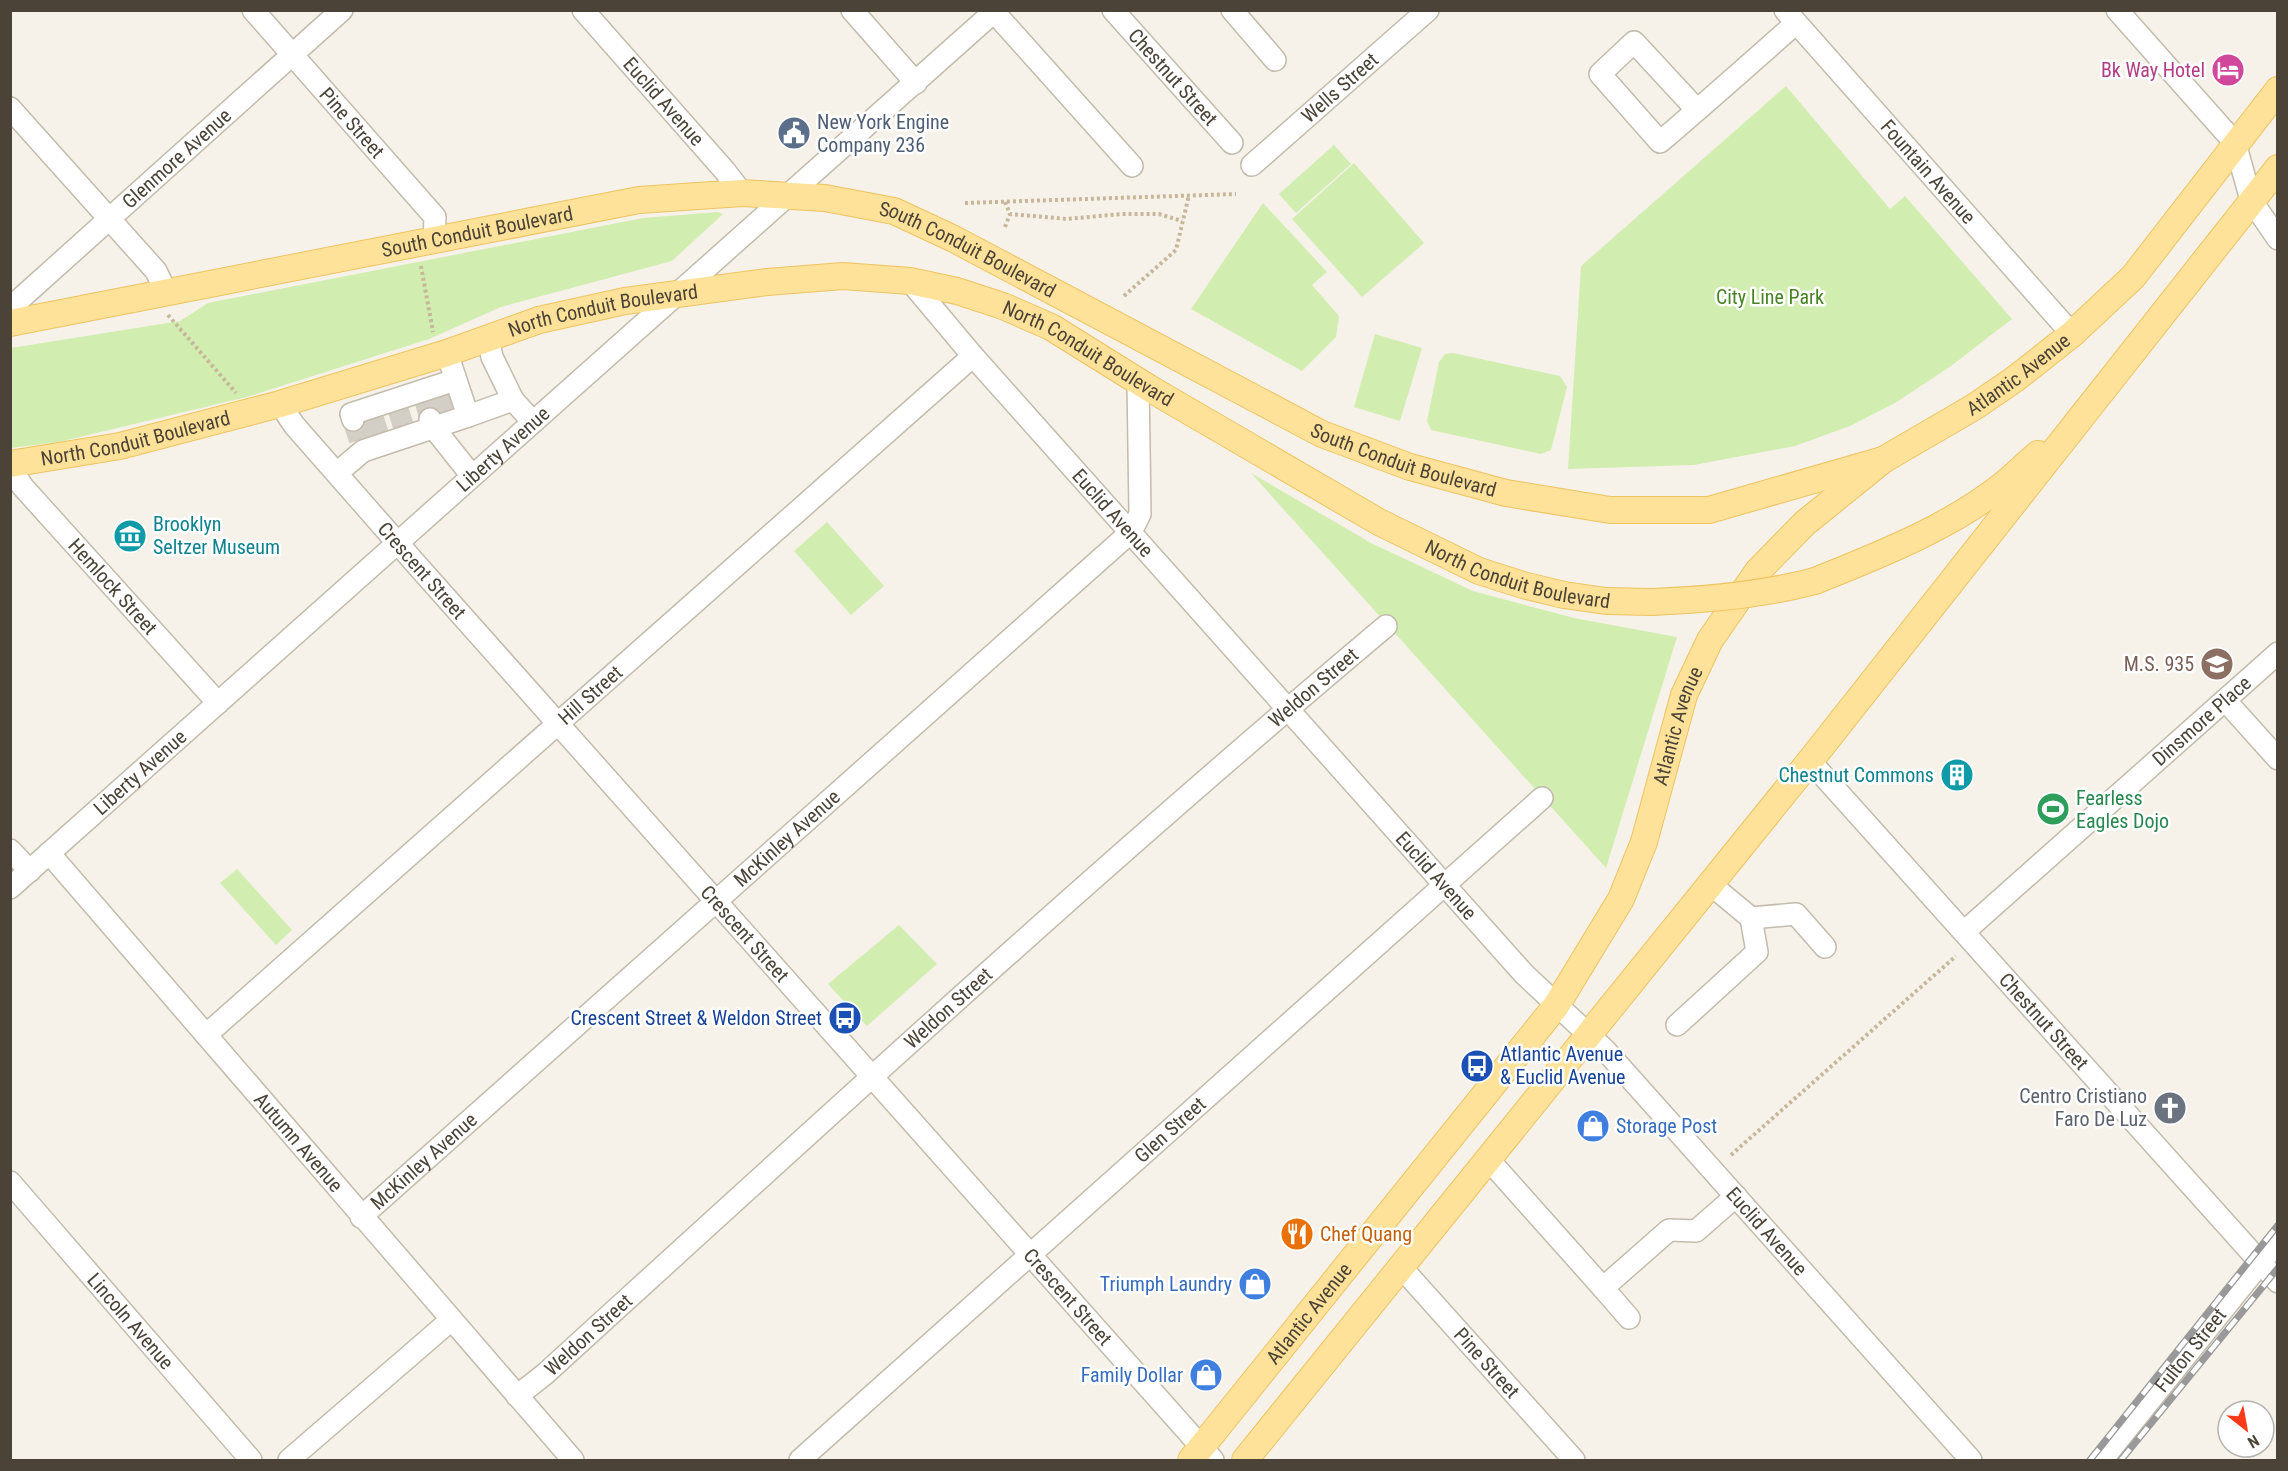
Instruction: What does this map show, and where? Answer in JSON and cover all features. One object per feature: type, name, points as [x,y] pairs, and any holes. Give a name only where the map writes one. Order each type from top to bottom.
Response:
[{"type":"main road","name":"Atlantic Avenue","points":[[1202,1456],[1556,1006],[1620,899],[1644,842],[1684,695],[1710,640],[1758,571],[1805,523],[1883,460],[2015,380],[2072,334],[2133,277],[2277,90]]},
{"type":"main road","points":[[1245,1461],[1810,760],[2090,408],[2277,168]]},
{"type":"main road","name":"South Conduit Boulevard","points":[[10,323],[164,301],[336,258],[639,200],[742,193],[790,195],[825,198],[894,211],[954,239],[1322,434],[1410,467],[1506,493],[1610,510],[1709,510],[1883,460]]},
{"type":"main road","name":"North Conduit Boulevard","points":[[10,466],[120,446],[280,404],[447,353],[538,320],[625,301],[767,282],[843,276],[910,281],[957,291],[1003,306],[1051,327],[1138,381],[1379,522],[1479,571],[1564,595],[1606,602],[1652,602],[1702,600],[1785,588],[1815,580],[1879,555],[1942,524],[2002,485],[2090,408]]},
{"type":"street","name":"Pine Street","points":[[253,10],[435,217],[434,241]]},
{"type":"street","name":"Glenmore Avenue","points":[[14,299],[110,219],[342,10]]},
{"type":"street","name":"Euclid Avenue","points":[[583,10],[726,171],[742,193]]},
{"type":"street","points":[[852,10],[916,83]]},
{"type":"street","name":"Chestnut Street","points":[[1113,10],[1232,143]]},
{"type":"street","points":[[1232,10],[1275,60]]},
{"type":"street","name":"Wells Street","points":[[1252,165],[1428,10]]},
{"type":"street","points":[[2117,10],[2235,143],[2251,201],[2277,239]]},
{"type":"street","points":[[995,11],[1132,166]]},
{"type":"street","name":"Liberty Avenue","points":[[10,888],[995,11]]},
{"type":"street","points":[[1697,110],[1634,42],[1600,74],[1660,142],[1697,110],[1791,17]]},
{"type":"street","name":"Fountain Avenue","points":[[1791,17],[2072,334]]},
{"type":"street","points":[[10,108],[156,272],[164,301]]},
{"type":"street","name":"Euclid Avenue","points":[[910,281],[973,356],[1524,974],[1606,1052],[1971,1461]]},
{"type":"street","points":[[488,338],[492,357],[513,400],[533,422]]},
{"type":"street","points":[[447,353],[437,389],[472,477]]},
{"type":"street","name":"Hill Street","points":[[206,1035],[973,356]]},
{"type":"street","points":[[361,379],[365,414],[437,389]]},
{"type":"street","points":[[1131,532],[1140,514],[1138,381]]},
{"type":"street","points":[[337,473],[371,443],[513,400]]},
{"type":"street","name":"Crescent Street","points":[[280,404],[294,425],[872,1076],[1202,1456]]},
{"type":"street","name":"Hemlock Street","points":[[10,466],[23,487],[218,703]]},
{"type":"street","name":"McKinley Avenue","points":[[361,1217],[1131,532]]},
{"type":"street","name":"Weldon Street","points":[[517,1395],[554,1366],[872,1076],[1288,708],[1386,626]]},
{"type":"street","name":"Dinsmore Place","points":[[1964,932],[2277,653]]},
{"type":"street","points":[[2225,700],[2277,759]]},
{"type":"street","name":"Chestnut Street","points":[[1810,760],[2277,1282]]},
{"type":"street","name":"Glen Street","points":[[800,1461],[1542,798]]},
{"type":"street","points":[[10,850],[30,871]]},
{"type":"street","name":"Autumn Avenue","points":[[49,854],[573,1461]]},
{"type":"street","points":[[1677,1025],[1756,952],[1751,918],[1710,884]]},
{"type":"street","points":[[1751,918],[1796,914],[1825,947]]},
{"type":"street","points":[[1488,1159],[1629,1318]]},
{"type":"street","name":"Lincoln Avenue","points":[[10,1182],[251,1461]]},
{"type":"street","points":[[1603,1288],[1669,1230],[1696,1231],[1736,1196]]},
{"type":"street","name":"Fulton Street","points":[[2102,1461],[2277,1241]]},
{"type":"street","name":"Pine Street","points":[[1400,1266],[1574,1461]]},
{"type":"street","points":[[289,1461],[451,1320]]},
{"type":"path","points":[[965,203],[1236,194]]},
{"type":"path","points":[[1124,296],[1176,250],[1189,195]]},
{"type":"path","points":[[1005,202],[1010,214],[1005,227]]},
{"type":"path","points":[[1010,214],[1067,219],[1121,214],[1160,214],[1182,221]]},
{"type":"path","points":[[421,265],[433,332]]},
{"type":"path","points":[[164,301],[240,398]]},
{"type":"path","points":[[1731,1155],[1956,956]]},
{"type":"green space","name":"City Line Park","points":[[1786,86],[1890,209],[1905,196],[2012,319],[1951,366],[1895,403],[1850,426],[1795,446],[1694,465],[1568,469],[1581,266]]},
{"type":"green space","points":[[1334,145],[1351,164],[1296,213],[1279,194]]},
{"type":"green space","points":[[1354,163],[1424,243],[1362,297],[1292,219]]},
{"type":"green space","points":[[1263,203],[1327,272],[1312,285],[1339,316],[1336,337],[1302,371],[1191,309]]},
{"type":"green space","points":[[718,212],[723,214],[672,261],[501,307],[429,339],[247,397],[59,442],[11,448],[11,348],[180,321],[208,303],[643,218]]},
{"type":"green space","points":[[1375,334],[1422,348],[1400,421],[1354,407]]},
{"type":"green space","points":[[1453,353],[1560,376],[1567,387],[1551,450],[1541,454],[1431,430],[1427,421],[1439,362],[1445,354]]},
{"type":"green space","points":[[1251,473],[1371,543],[1473,591],[1574,618],[1677,637],[1606,868]]},
{"type":"green space","points":[[827,522],[884,586],[851,615],[794,551]]},
{"type":"green space","points":[[237,869],[292,930],[276,945],[220,883]]},
{"type":"green space","points":[[899,925],[937,964],[867,1026],[828,984]]},
{"type":"tunnel","points":[[442,391],[449,413]]},
{"type":"tunnel","points":[[424,397],[430,419]]},
{"type":"tunnel","points":[[397,406],[404,428]]},
{"type":"tunnel","points":[[372,414],[379,436]]},
{"type":"tunnel","points":[[353,420],[360,442]]},
{"type":"railway","points":[[2090,1460],[2278,1225]]},
{"type":"railway","points":[[2121,1460],[2278,1268]]},
{"type":"place","name":"Bk Way Hotel","points":[[2228,70]]},
{"type":"place","name":"New York Engine Company 236","points":[[794,133]]},
{"type":"place","name":"Brooklyn Seltzer Museum","points":[[130,536]]},
{"type":"place","name":"M.S. 935","points":[[2217,664]]},
{"type":"place","name":"Chestnut Commons","points":[[1957,775]]},
{"type":"place","name":"Fearless Eagles Dojo","points":[[2053,809]]},
{"type":"place","name":"Crescent Street & Weldon Street","points":[[845,1018]]},
{"type":"place","name":"Atlantic Avenue & Euclid Avenue","points":[[1477,1066]]},
{"type":"place","name":"Centro Cristiano Faro De Luz","points":[[2170,1108]]},
{"type":"place","name":"Storage Post","points":[[1593,1126]]},
{"type":"place","name":"Chef Quang","points":[[1297,1234]]},
{"type":"place","name":"Triumph Laundry","points":[[1255,1284]]},
{"type":"place","name":"Family Dollar","points":[[1206,1375]]}]
